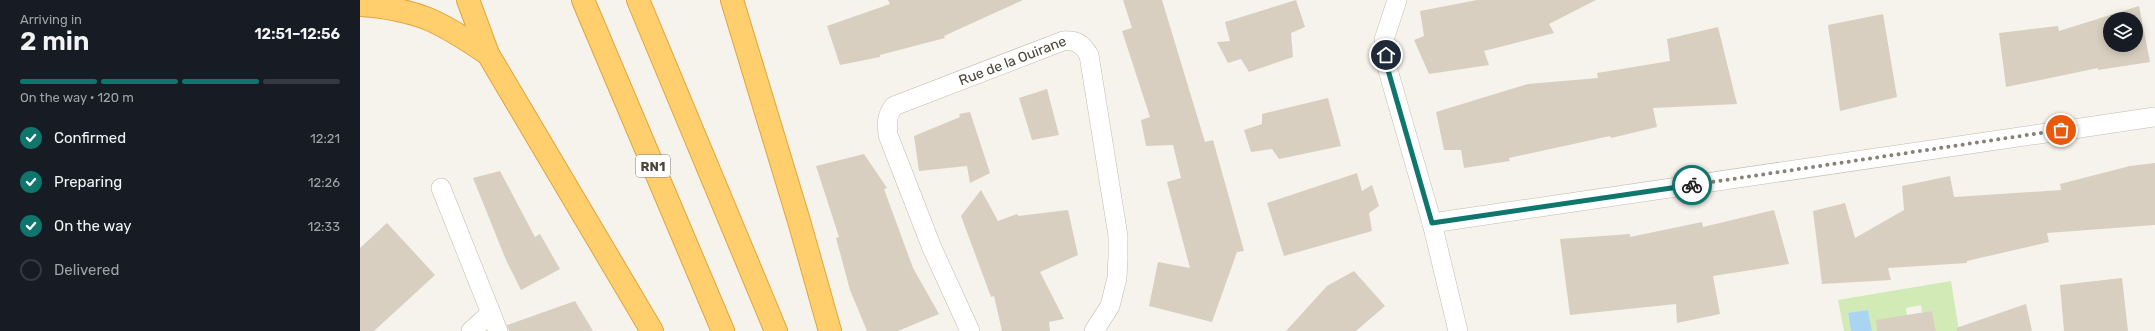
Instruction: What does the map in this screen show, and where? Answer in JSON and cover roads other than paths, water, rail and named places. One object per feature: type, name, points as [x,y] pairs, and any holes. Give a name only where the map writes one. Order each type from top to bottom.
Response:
[{"type":"highway","points":[[468,0],[488,54],[652,331]]},
{"type":"highway","name":"RN1","points":[[583,0],[723,331]]},
{"type":"highway","points":[[638,0],[776,331]]},
{"type":"highway","points":[[732,0],[799,221],[830,331]]},
{"type":"highway","points":[[360,5],[390,7],[420,15],[448,27],[488,54]]},
{"type":"street","points":[[1397,0],[1384,40],[1388,70],[1432,223],[1458,331]]},
{"type":"street","name":"Rue de la Ouirane","points":[[970,331],[932,248],[888,135],[886,122],[888,114],[894,106],[1063,41],[1072,40],[1083,46],[1089,55],[1118,236],[1117,278],[1110,306],[1094,331]]},
{"type":"street","points":[[1432,223],[2155,117]]},
{"type":"street","points":[[441,188],[498,331]]},
{"type":"street","points":[[471,331],[491,313]]},
{"type":"water","points":[[1868,310],[1872,331],[1851,331],[1848,313]]}]
